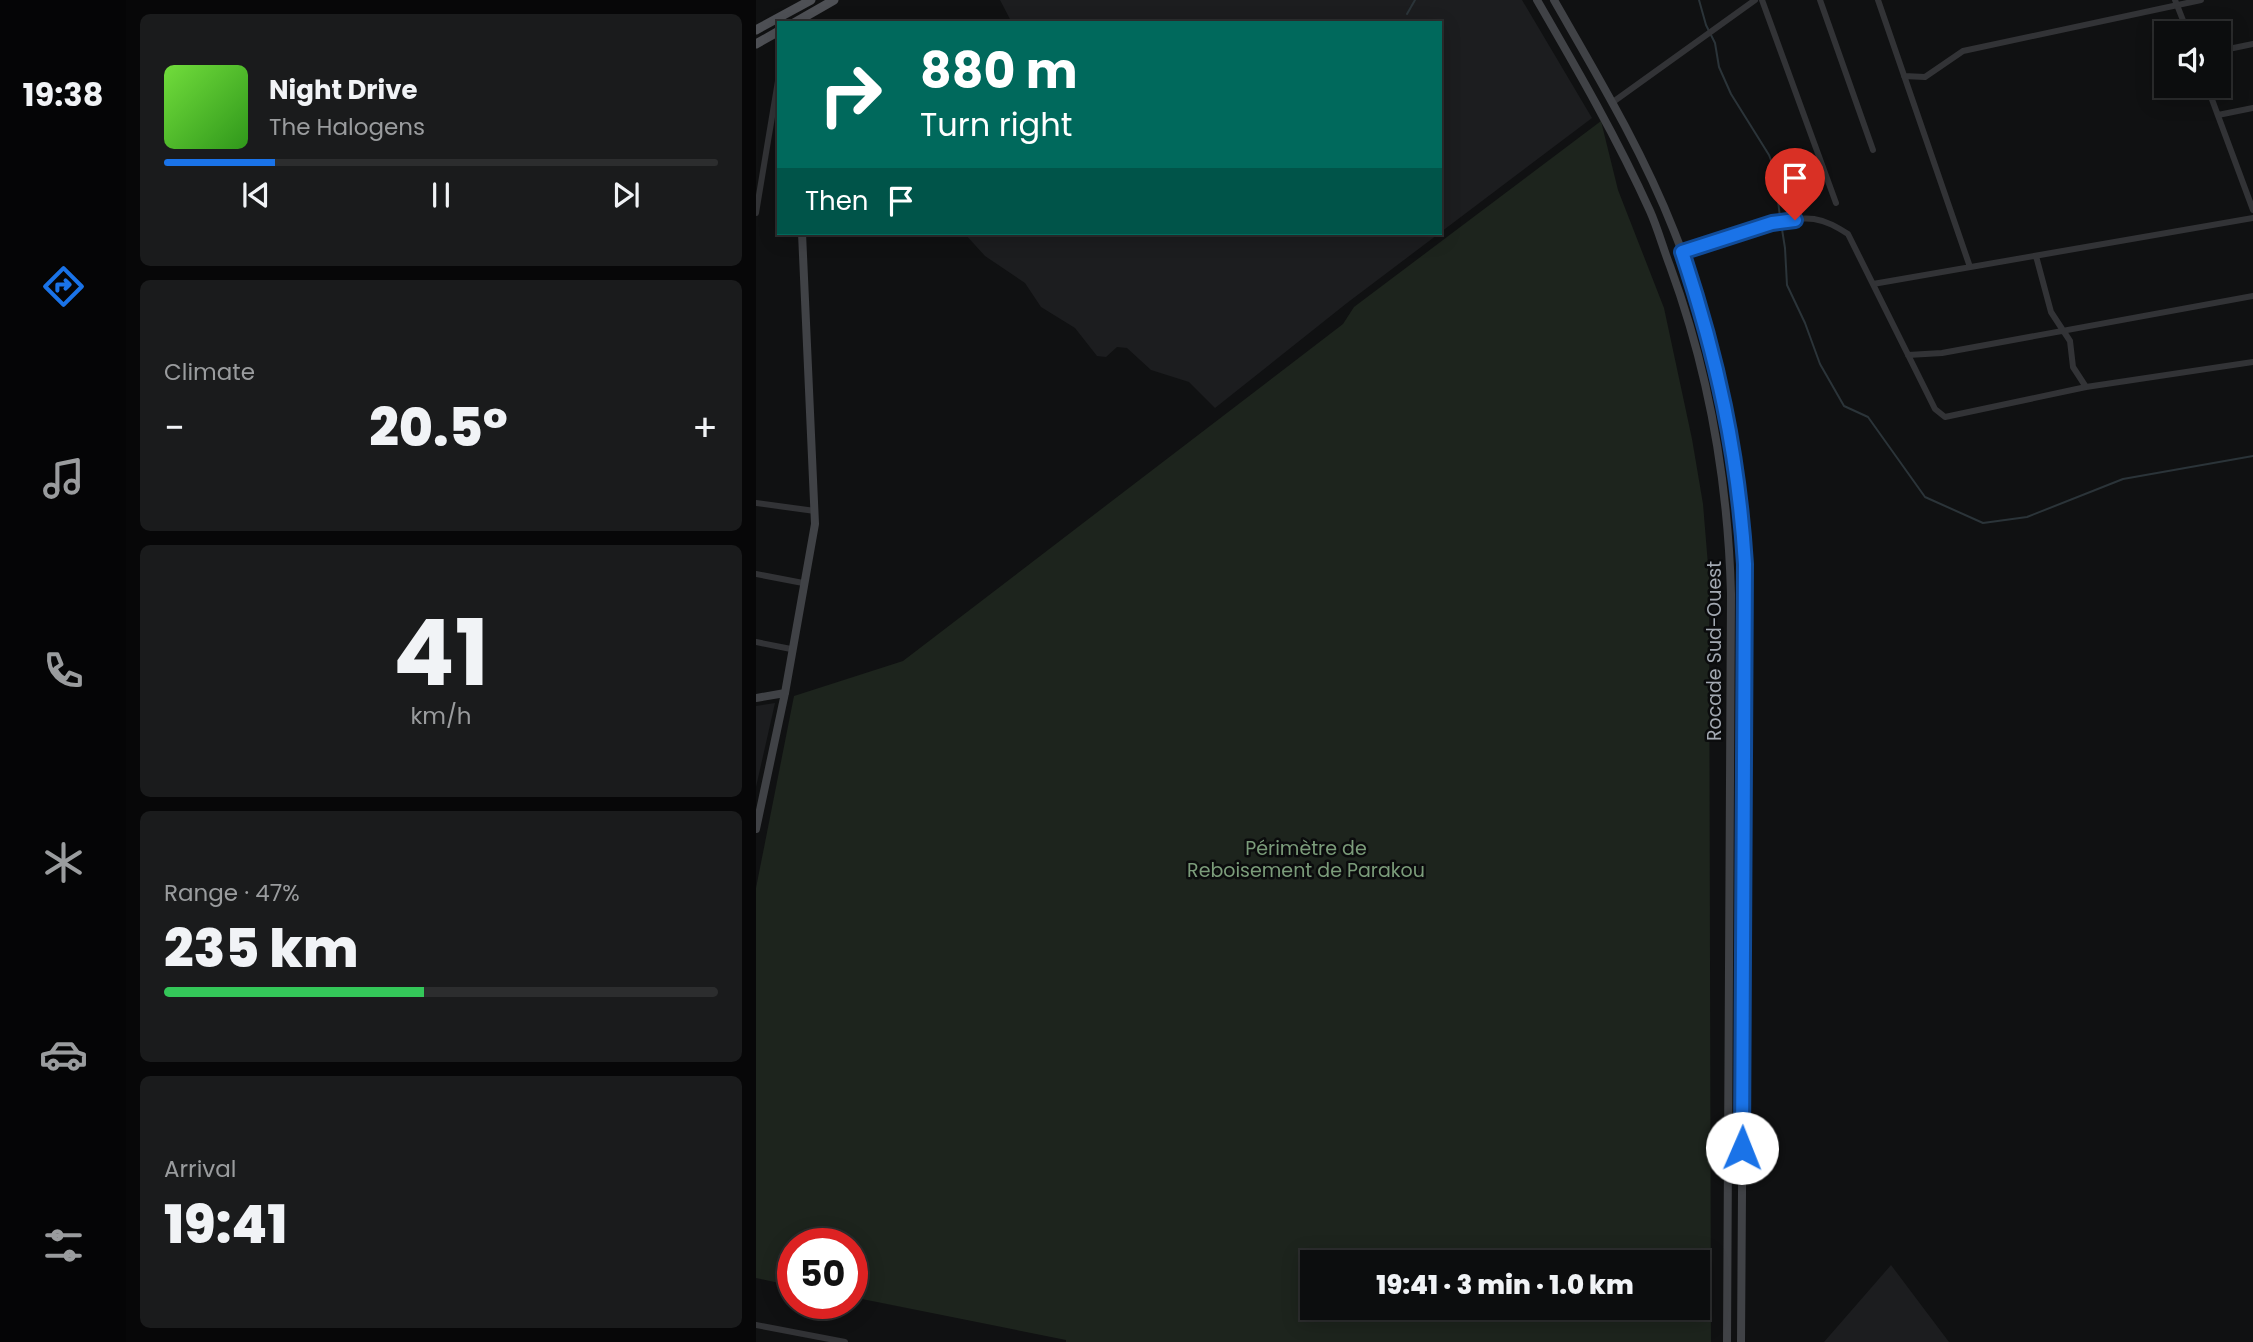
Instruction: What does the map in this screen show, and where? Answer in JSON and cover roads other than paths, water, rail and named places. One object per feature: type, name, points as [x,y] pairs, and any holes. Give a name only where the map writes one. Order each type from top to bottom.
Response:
[{"type":"main road","points":[[798,21],[834,0]]},
{"type":"main road","name":"Rocade Sud-Ouest","points":[[1537,0],[1576,66],[1652,214],[1697,348],[1723,475],[1731,594],[1727,1342]]},
{"type":"main road","name":"Rocade Sud-Ouest","points":[[1554,0],[1613,102],[1682,252],[1708,333],[1729,424],[1741,504],[1745,564],[1741,1342]]},
{"type":"main road","points":[[756,30],[807,1]]},
{"type":"main road","points":[[790,13],[794,21]]},
{"type":"main road","points":[[756,44],[777,32]]},
{"type":"main road","points":[[756,829],[785,693],[815,524],[802,235]]},
{"type":"main road","points":[[756,698],[785,693]]},
{"type":"street","points":[[1613,102],[1755,0]]},
{"type":"street","points":[[1762,0],[1836,203]]},
{"type":"street","points":[[1820,0],[1873,150]]},
{"type":"street","points":[[1878,0],[1969,267]]},
{"type":"street","points":[[1904,76],[1925,77],[1963,51],[2176,3],[2201,0]]},
{"type":"street","points":[[807,1],[812,13]]},
{"type":"street","points":[[2176,3],[2183,21]]},
{"type":"street","points":[[2231,49],[2253,44]]},
{"type":"street","points":[[756,213],[758,183],[777,85]]},
{"type":"street","points":[[2212,98],[2253,210]]},
{"type":"street","points":[[2218,115],[2253,108]]},
{"type":"street","points":[[1873,284],[2253,218]]},
{"type":"street","points":[[1682,252],[1772,223],[1811,219],[1837,227],[1848,234],[1935,409],[1945,417],[2086,387],[2253,362]]},
{"type":"street","points":[[2036,256],[2051,312],[2070,341],[2073,367],[2086,387]]},
{"type":"street","points":[[1908,355],[1942,353],[2253,296]]},
{"type":"street","points":[[756,503],[815,511]]},
{"type":"street","points":[[756,574],[803,583]]},
{"type":"street","points":[[756,642],[791,649]]},
{"type":"street","points":[[756,1325],[845,1342]]},
{"type":"waterway","points":[[1407,14],[1415,0]]},
{"type":"waterway","points":[[1699,0],[1706,25],[1715,43],[1719,67],[1731,94],[1769,155],[1774,168],[1780,217]]},
{"type":"waterway","points":[[1781,223],[1787,285],[1820,364],[1844,406],[1868,417],[1925,497],[1983,523],[2027,517],[2123,479],[2253,456]]},
{"type":"park label","name":"Périmètre de Reboisement de Parakou","points":[[1306,859]]}]
